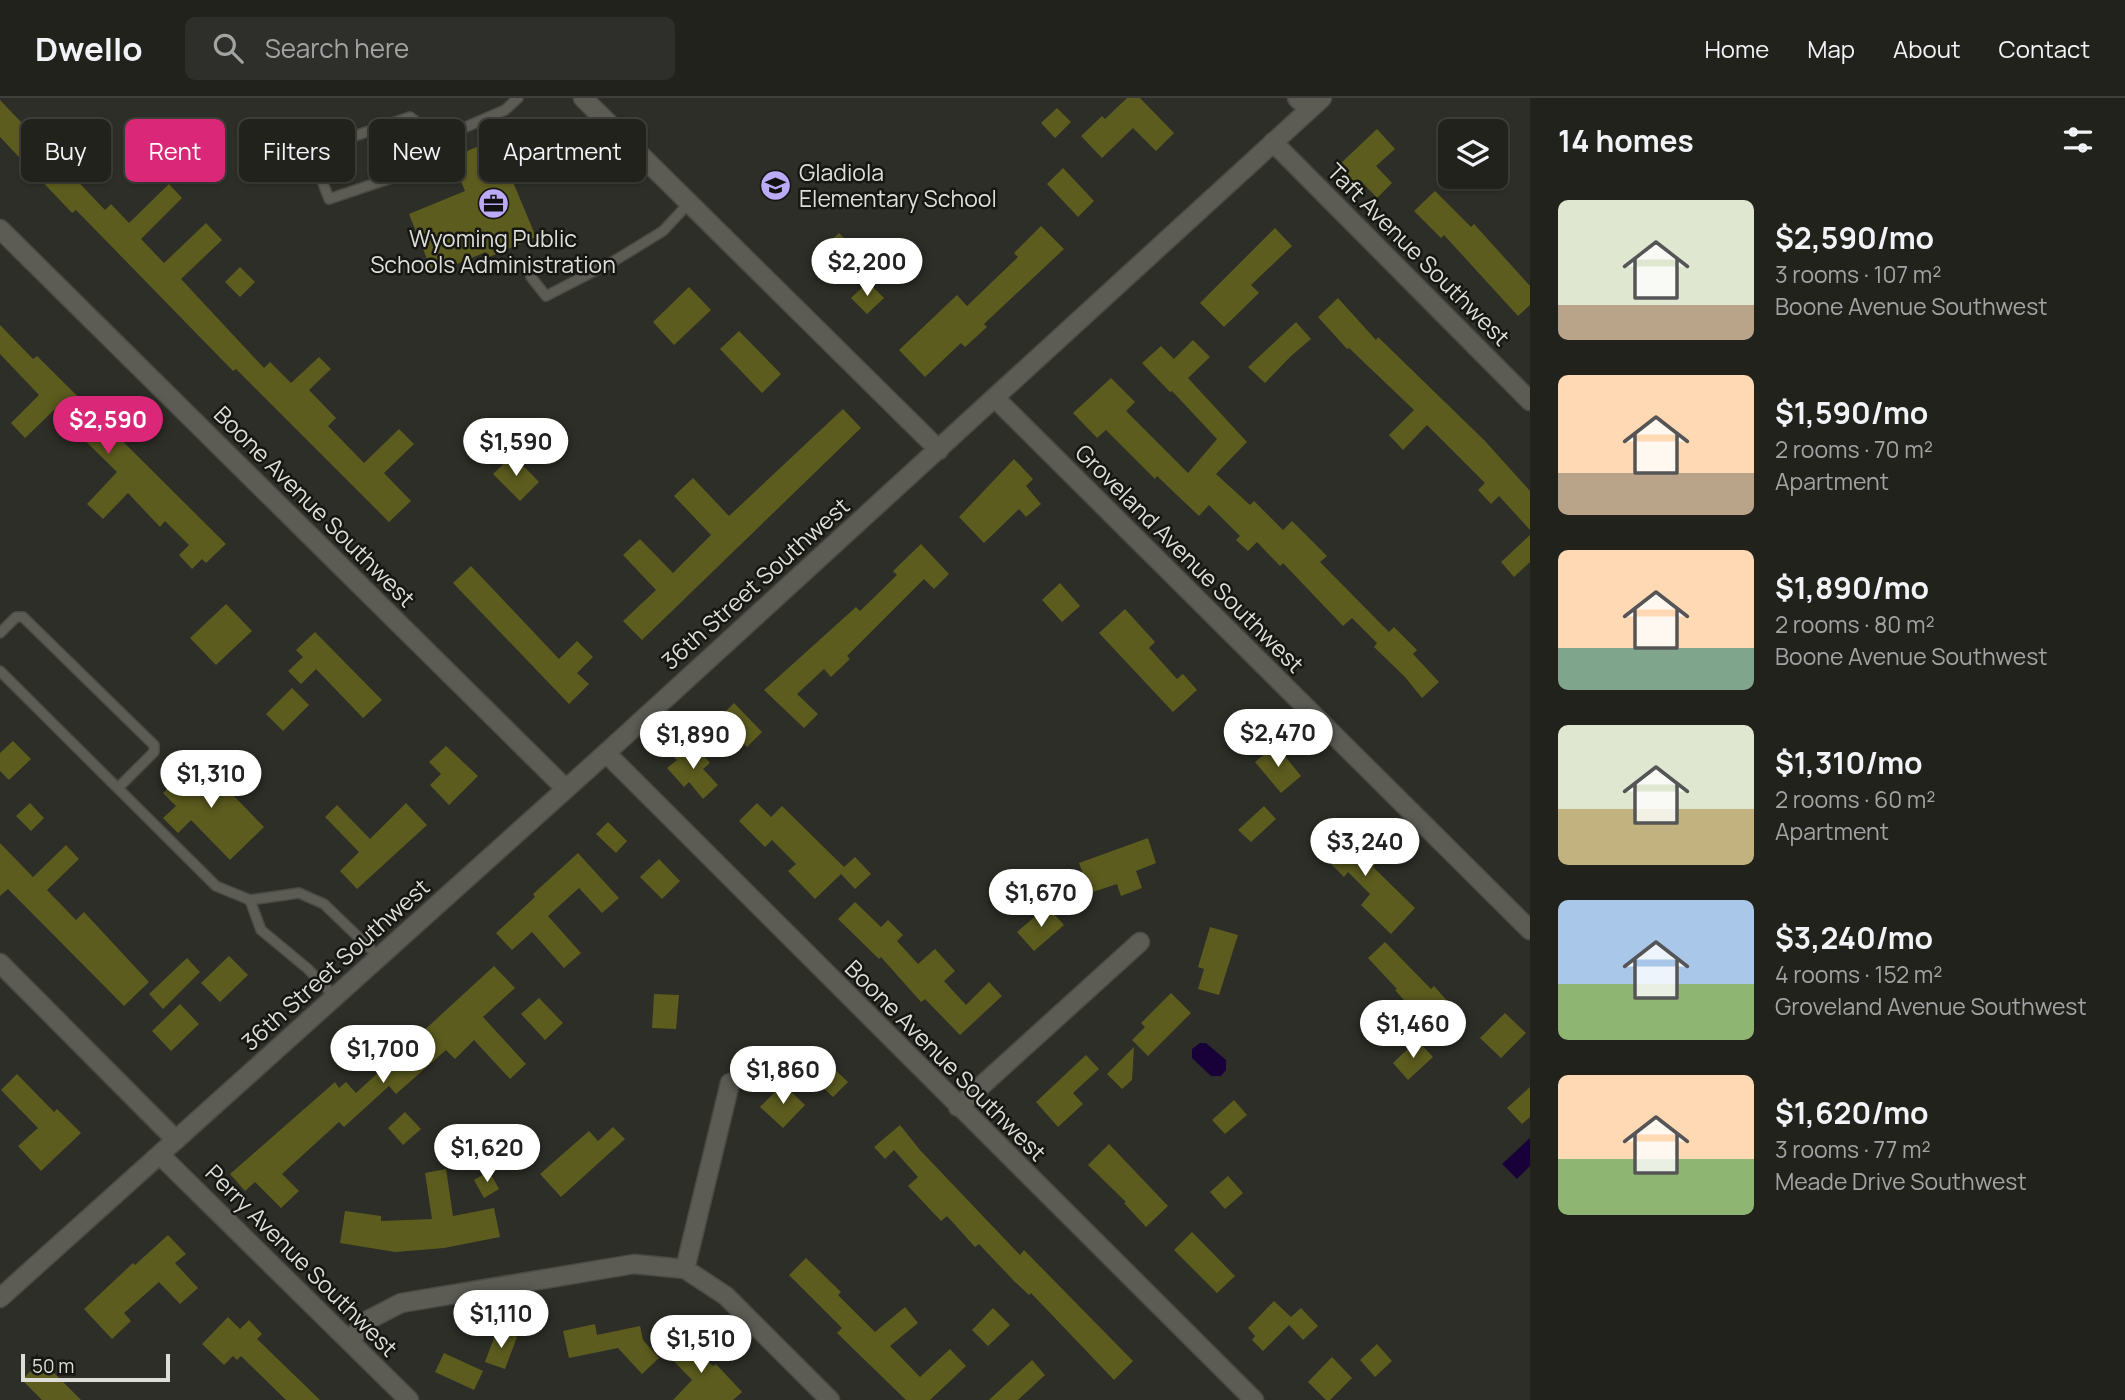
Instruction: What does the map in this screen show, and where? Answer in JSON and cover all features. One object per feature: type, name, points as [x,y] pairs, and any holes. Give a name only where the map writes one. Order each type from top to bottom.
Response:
[{"type":"street","points":[[583,98],[939,450]]},
{"type":"street","name":"36th Street Southwest","points":[[0,1298],[939,450],[1273,142],[1309,102]]},
{"type":"street","name":"Taft Avenue Southwest","points":[[1273,142],[1530,401]]},
{"type":"street","name":"Boone Avenue Southwest","points":[[0,229],[566,789]]},
{"type":"street","name":"Groveland Avenue Southwest","points":[[995,398],[1530,930]]},
{"type":"street","name":"Boone Avenue Southwest","points":[[606,753],[1254,1400]]},
{"type":"street","points":[[958,1107],[1140,942]]},
{"type":"street","points":[[0,963],[176,1140]]},
{"type":"street","points":[[685,1269],[730,1083]]},
{"type":"street","name":"Perry Avenue Southwest","points":[[160,1155],[409,1400]]},
{"type":"street","points":[[349,1340],[370,1319],[401,1303],[634,1264],[685,1269],[726,1296],[830,1400]]},
{"type":"lane","points":[[465,127],[505,110],[518,98]]},
{"type":"lane","points":[[410,117],[438,139],[424,167],[329,199],[311,152],[410,117]]},
{"type":"lane","points":[[531,276],[546,296],[663,232],[689,203]]},
{"type":"lane","points":[[0,633],[16,617],[23,617],[154,745],[154,752],[118,788]]},
{"type":"lane","points":[[0,671],[216,886],[250,900],[299,892],[324,904],[379,957]]},
{"type":"lane","points":[[250,900],[261,930],[308,969],[335,997]]},
{"type":"shaded area","points":[[1200,1043],[1206,1043],[1226,1060],[1226,1070],[1221,1076],[1211,1076],[1192,1058],[1192,1049]]},
{"type":"shaded area","points":[[1530,1138],[1530,1166],[1517,1179],[1502,1164]]},
{"type":"building","points":[[1127,98],[1140,98],[1174,133],[1156,151],[1133,128],[1102,158],[1081,136],[1102,116],[1105,119]]},
{"type":"building","points":[[0,100],[21,122],[21,159],[0,137]]},
{"type":"building","points":[[1057,108],[1071,122],[1055,138],[1041,123]]},
{"type":"building","points":[[1377,129],[1395,149],[1376,166],[1392,183],[1377,198],[1360,180],[1356,184],[1339,165]]},
{"type":"building","name":"Wyoming Public Schools Administration","points":[[479,146],[479,182],[513,182],[536,237],[489,257],[486,252],[433,274],[409,214],[465,191],[461,182],[465,182],[465,152]]},
{"type":"building","points":[[1063,168],[1094,201],[1078,217],[1047,184]]},
{"type":"building","points":[[43,182],[78,182],[105,210],[111,204],[129,223],[169,184],[182,198],[141,239],[164,263],[206,223],[222,240],[181,279],[264,368],[270,362],[291,383],[319,357],[331,369],[309,390],[336,418],[328,426],[364,463],[399,429],[414,444],[384,473],[411,501],[389,522],[236,369],[233,371],[76,210],[72,213]]},
{"type":"building","points":[[1435,191],[1471,227],[1474,224],[1530,286],[1530,305],[1518,316],[1444,235],[1441,238],[1414,211]]},
{"type":"building","points":[[1041,226],[1064,249],[984,324],[987,327],[965,347],[961,343],[925,377],[899,350],[957,295],[967,306],[1018,257],[1014,253]]},
{"type":"building","points":[[1275,228],[1292,246],[1251,285],[1259,293],[1224,327],[1200,303]]},
{"type":"building","points":[[839,233],[867,261],[848,279],[821,250]]},
{"type":"building","points":[[240,267],[255,282],[240,297],[225,282]]},
{"type":"building","points":[[868,282],[884,298],[867,314],[851,298]]},
{"type":"building","points":[[689,287],[711,310],[674,345],[653,322]]},
{"type":"building","points":[[1338,298],[1376,340],[1378,337],[1485,441],[1530,491],[1530,530],[1499,496],[1491,504],[1478,490],[1485,483],[1427,425],[1403,450],[1389,435],[1414,410],[1347,349],[1318,317]]},
{"type":"building","points":[[1296,322],[1311,339],[1265,383],[1248,367]]},
{"type":"building","points":[[0,325],[33,359],[37,356],[226,544],[206,563],[202,559],[192,569],[179,555],[189,545],[165,521],[160,527],[128,493],[103,519],[87,504],[117,472],[54,410],[25,438],[11,423],[39,395],[0,354]]},
{"type":"building","points":[[739,331],[781,374],[762,393],[720,349]]},
{"type":"building","points":[[1193,340],[1210,357],[1188,378],[1247,442],[1216,474],[1250,505],[1254,501],[1283,530],[1292,521],[1327,556],[1320,562],[1389,632],[1394,627],[1417,650],[1413,654],[1439,682],[1422,698],[1374,647],[1377,643],[1352,618],[1343,626],[1283,563],[1280,566],[1257,542],[1248,551],[1236,540],[1240,536],[1209,505],[1199,516],[1157,476],[1155,479],[1106,430],[1097,438],[1073,413],[1111,378],[1135,402],[1126,411],[1188,473],[1217,439],[1142,363],[1161,346],[1174,359]]},
{"type":"building","points":[[843,409],[861,428],[642,640],[623,621],[656,590],[623,555],[640,539],[673,573],[711,535],[674,496],[693,478],[729,516]]},
{"type":"building","points":[[513,455],[539,482],[520,501],[493,474]]},
{"type":"building","points":[[1014,459],[1033,479],[1026,486],[1041,504],[1026,517],[1019,509],[984,543],[959,517]]},
{"type":"building","points":[[1530,535],[1530,562],[1514,577],[1501,562]]},
{"type":"building","points":[[921,544],[949,574],[934,589],[924,579],[847,656],[850,659],[831,677],[824,669],[797,694],[818,714],[804,728],[764,690],[856,607],[860,611],[897,575],[893,571]]},
{"type":"building","points":[[471,566],[559,659],[577,641],[593,657],[577,673],[589,684],[569,704],[453,583]]},
{"type":"building","points":[[1060,583],[1080,606],[1062,622],[1042,600]]},
{"type":"building","points":[[226,604],[252,631],[216,665],[190,638]]},
{"type":"building","points":[[1125,609],[1155,642],[1149,648],[1177,679],[1183,674],[1197,690],[1173,712],[1099,633]]},
{"type":"building","points":[[315,632],[382,700],[363,718],[316,669],[301,684],[288,671],[303,657],[296,650]]},
{"type":"building","points":[[292,688],[309,705],[283,731],[266,714]]},
{"type":"building","points":[[734,703],[762,732],[747,747],[719,718]]},
{"type":"building","points":[[13,741],[31,759],[9,780],[0,771],[0,753]]},
{"type":"building","points":[[692,742],[710,763],[703,769],[718,785],[703,799],[689,782],[684,787],[667,768]]},
{"type":"building","points":[[1276,745],[1301,776],[1281,793],[1255,762]]},
{"type":"building","points":[[446,746],[478,776],[449,805],[430,785],[441,774],[429,762]]},
{"type":"building","points":[[198,759],[264,827],[230,860],[191,820],[178,833],[163,818],[176,806],[163,793]]},
{"type":"building","points":[[30,803],[44,818],[31,831],[16,816]]},
{"type":"building","points":[[406,803],[427,825],[357,889],[340,871],[359,852],[325,817],[337,805],[370,839]]},
{"type":"building","points":[[757,803],[771,817],[782,806],[844,867],[855,857],[871,874],[855,889],[841,874],[815,899],[788,871],[796,864],[772,840],[765,847],[739,821]]},
{"type":"building","points":[[1264,806],[1276,819],[1251,842],[1238,830]]},
{"type":"building","points":[[608,822],[627,841],[616,853],[596,834]]},
{"type":"building","points":[[1334,823],[1375,864],[1373,867],[1415,908],[1391,934],[1361,905],[1370,894],[1348,872],[1344,877],[1312,845]]},
{"type":"building","points":[[1148,838],[1156,863],[1136,871],[1142,888],[1121,896],[1117,884],[1090,893],[1079,863]]},
{"type":"building","points":[[0,843],[33,877],[66,845],[79,859],[47,890],[76,920],[84,912],[149,982],[124,1006],[8,889],[0,896]]},
{"type":"building","points":[[578,853],[619,898],[602,913],[579,888],[548,916],[581,953],[564,968],[532,932],[512,950],[496,933]]},
{"type":"building","points":[[659,859],[680,881],[662,899],[640,877]]},
{"type":"building","points":[[855,902],[881,927],[888,920],[903,935],[897,941],[918,964],[935,949],[955,971],[944,981],[966,1005],[989,982],[1002,996],[960,1035],[925,999],[921,1002],[881,957],[879,959],[838,919]]},
{"type":"building","points":[[1047,906],[1064,925],[1034,951],[1017,932]]},
{"type":"building","points":[[1210,927],[1238,935],[1219,995],[1198,989],[1204,969],[1198,967]]},
{"type":"building","points":[[1385,942],[1431,989],[1434,986],[1449,1003],[1425,1024],[1368,958]]},
{"type":"building","points":[[229,956],[248,975],[220,1002],[201,983]]},
{"type":"building","points":[[187,958],[200,972],[163,1009],[149,994]]},
{"type":"building","points":[[494,966],[515,988],[483,1017],[526,1064],[510,1079],[474,1040],[455,1059],[446,1050],[396,1094],[389,1086],[344,1127],[339,1122],[282,1174],[299,1191],[281,1208],[255,1182],[245,1191],[230,1174],[335,1082],[339,1088],[346,1082],[356,1093]]},
{"type":"building","points":[[1171,993],[1191,1013],[1148,1056],[1132,1040],[1145,1027],[1141,1023]]},
{"type":"building","points":[[654,994],[679,995],[676,1029],[652,1028]]},
{"type":"building","points":[[539,998],[563,1023],[545,1040],[521,1014]]},
{"type":"building","points":[[180,1004],[199,1024],[171,1051],[152,1031]]},
{"type":"building","points":[[1505,1013],[1526,1033],[1501,1058],[1480,1038]]},
{"type":"building","points":[[1417,1040],[1433,1057],[1408,1080],[1393,1063]]},
{"type":"building","points":[[1134,1047],[1132,1080],[1122,1089],[1107,1074]]},
{"type":"building","points":[[1086,1055],[1099,1069],[1073,1093],[1083,1104],[1058,1127],[1036,1102]]},
{"type":"building","points":[[830,1065],[848,1082],[833,1097],[815,1080]]},
{"type":"building","points":[[17,1074],[54,1112],[57,1109],[81,1133],[41,1171],[18,1146],[38,1128],[1,1090]]},
{"type":"building","points":[[783,1084],[805,1105],[783,1128],[760,1107]]},
{"type":"building","points":[[1530,1087],[1530,1117],[1522,1124],[1507,1108]]},
{"type":"building","points":[[1234,1100],[1247,1115],[1225,1134],[1212,1120]]},
{"type":"building","points":[[405,1112],[421,1129],[403,1145],[388,1128]]},
{"type":"building","points":[[900,1125],[920,1150],[1020,1255],[1024,1250],[1133,1361],[1114,1380],[1031,1293],[1029,1295],[1014,1281],[979,1244],[975,1247],[947,1216],[941,1221],[908,1186],[918,1177],[894,1150],[885,1159],[874,1147]]},
{"type":"building","points":[[613,1127],[625,1139],[561,1197],[540,1174],[589,1131],[598,1141]]},
{"type":"building","points":[[1109,1144],[1168,1206],[1146,1227],[1124,1203],[1126,1202],[1088,1165]]},
{"type":"building","points":[[446,1169],[453,1216],[494,1208],[500,1237],[444,1248],[395,1252],[340,1243],[345,1211],[381,1216],[381,1221],[432,1219],[425,1173]]},
{"type":"building","points":[[489,1171],[499,1189],[484,1198],[474,1180]]},
{"type":"building","points":[[1228,1176],[1243,1193],[1225,1209],[1210,1192]]},
{"type":"building","points":[[1192,1232],[1235,1276],[1217,1293],[1174,1250]]},
{"type":"building","points":[[168,1235],[186,1254],[175,1263],[198,1288],[180,1304],[159,1282],[124,1313],[131,1321],[112,1339],[84,1309],[133,1263],[135,1265]]},
{"type":"building","points":[[806,1258],[841,1292],[838,1295],[875,1332],[905,1307],[918,1323],[890,1346],[920,1377],[950,1349],[966,1366],[930,1400],[906,1400],[837,1333],[842,1328],[789,1275]]},
{"type":"building","points":[[1274,1301],[1291,1317],[1301,1308],[1318,1326],[1303,1340],[1289,1325],[1263,1351],[1252,1340],[1255,1336],[1248,1328]]},
{"type":"building","points":[[993,1308],[1010,1325],[988,1346],[972,1330]]},
{"type":"building","points":[[228,1317],[240,1329],[249,1320],[262,1334],[257,1339],[320,1400],[286,1400],[241,1356],[237,1360],[233,1356],[224,1365],[202,1344]]},
{"type":"building","points":[[595,1324],[597,1335],[640,1326],[643,1340],[659,1358],[642,1374],[618,1348],[569,1358],[563,1331]]},
{"type":"building","points":[[497,1330],[517,1337],[505,1369],[485,1362]]},
{"type":"building","points":[[681,1334],[713,1366],[716,1364],[742,1392],[733,1400],[673,1400],[692,1380],[664,1351]]},
{"type":"building","points":[[1377,1344],[1392,1361],[1375,1377],[1360,1360]]},
{"type":"building","points":[[444,1353],[483,1371],[474,1390],[435,1372]]},
{"type":"building","points":[[1332,1357],[1352,1378],[1330,1400],[1326,1400],[1308,1382]]},
{"type":"building","points":[[41,1360],[81,1400],[42,1400],[22,1380]]},
{"type":"building","points":[[1032,1360],[1045,1375],[1018,1400],[989,1400]]},
{"type":"place","name":"Gladiola Elementary School","points":[[776,185]]},
{"type":"place","name":"Wyoming Public Schools Administration","points":[[493,204]]}]
